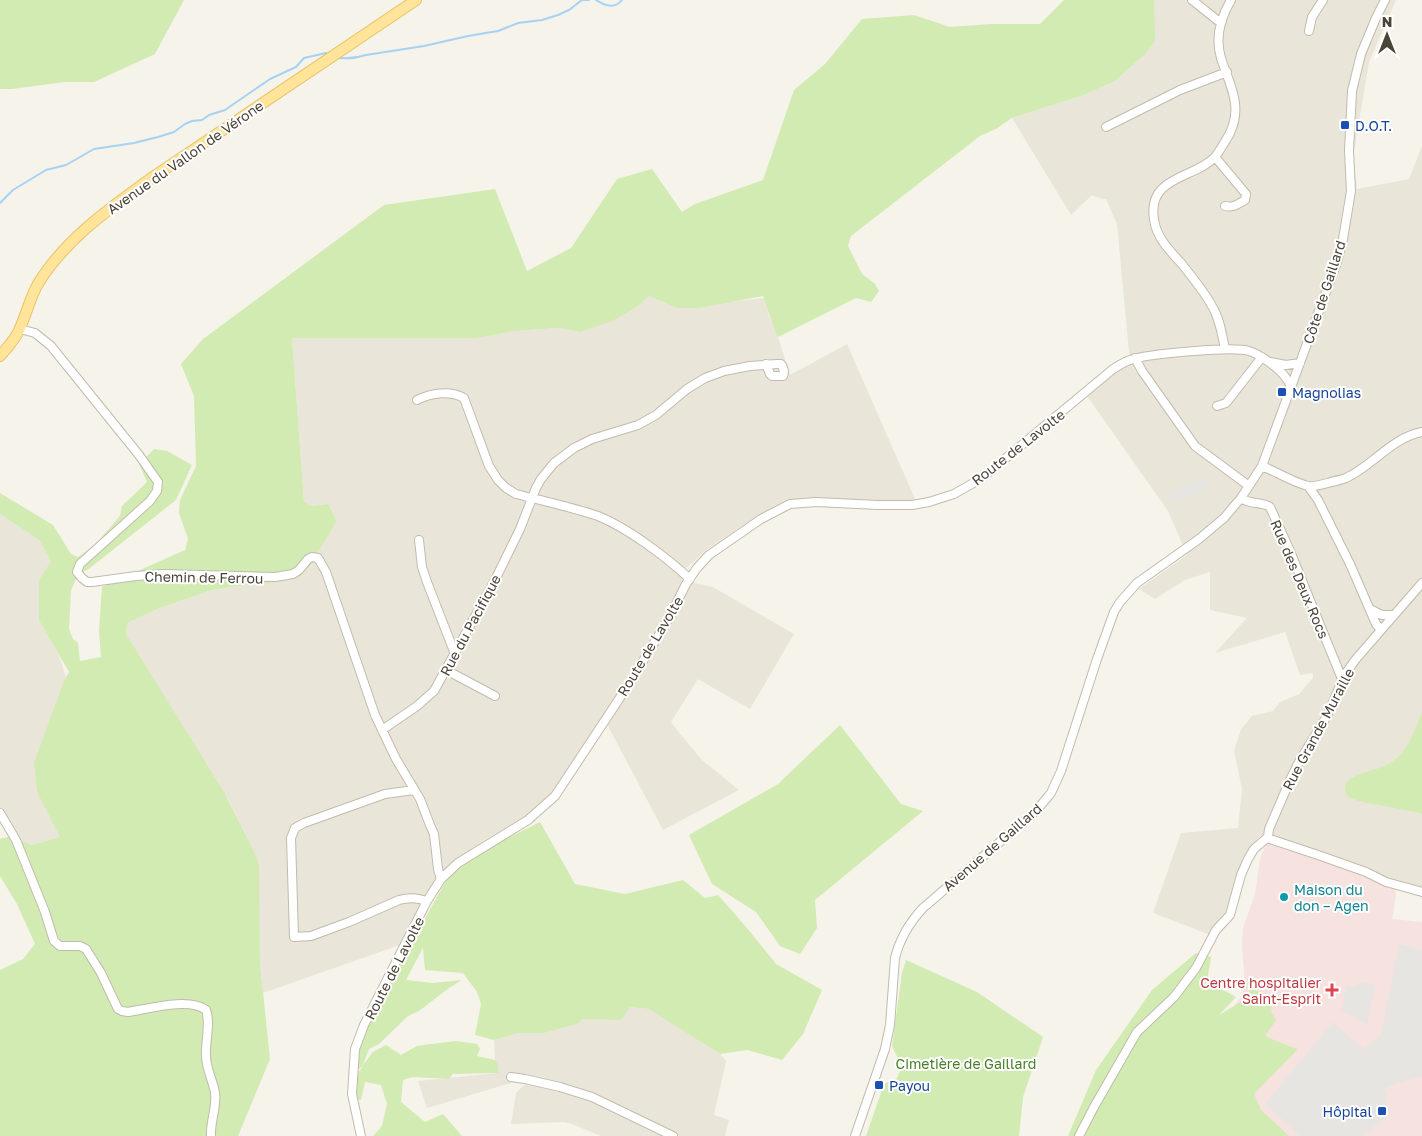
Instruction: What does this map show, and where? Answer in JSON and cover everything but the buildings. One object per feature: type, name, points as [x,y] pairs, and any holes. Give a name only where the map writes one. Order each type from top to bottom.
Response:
[{"type":"main road","name":"Avenue du Vallon de Vérone","points":[[0,356],[8,348],[20,329],[31,296],[46,272],[56,259],[107,210],[416,0]]},
{"type":"street","points":[[1192,0],[1217,20],[1222,21]]},
{"type":"street","points":[[1225,350],[1221,329],[1213,307],[1195,281],[1162,241],[1156,229],[1153,216],[1160,190],[1170,181],[1196,170],[1215,157],[1232,126],[1235,109],[1234,94],[1221,58],[1219,43],[1224,12],[1231,0]]},
{"type":"street","points":[[1309,31],[1312,17],[1323,0]]},
{"type":"street","name":"Côte de Gaillard","points":[[1206,533],[1224,518],[1241,498],[1262,466],[1337,262],[1351,191],[1349,150],[1352,91],[1361,54],[1385,0]]},
{"type":"street","points":[[1106,127],[1180,90],[1227,72]]},
{"type":"street","points":[[1215,157],[1246,194],[1245,200],[1237,205],[1225,206]]},
{"type":"street","name":"Chemin de Ferrou","points":[[20,329],[35,333],[51,346],[139,455],[158,482],[156,491],[150,501],[79,564],[77,572],[87,582],[164,574],[278,577],[293,574],[308,559],[317,557],[326,572],[365,689],[382,730],[396,760],[420,800],[434,834],[441,879]]},
{"type":"street","name":"Route de Lavolte","points":[[361,1136],[352,1094],[355,1048],[364,1025],[427,901],[441,879],[458,863],[528,820],[555,796],[634,676],[697,568],[712,552],[761,519],[790,504],[816,502],[906,506],[929,502],[961,490],[982,478],[1113,369],[1135,358],[1225,350],[1246,350],[1264,359]]},
{"type":"street","points":[[1135,358],[1142,371],[1195,446],[1249,486]]},
{"type":"street","points":[[1264,359],[1286,365],[1300,363]]},
{"type":"street","points":[[1264,359],[1285,376],[1291,388]]},
{"type":"street","points":[[1217,406],[1226,403],[1264,359]]},
{"type":"street","name":"Rue du Pacifique","points":[[382,730],[417,706],[434,691],[494,582],[520,529],[541,479],[554,464],[574,448],[592,439],[623,431],[656,415],[687,389],[706,378],[724,371],[766,364]]},
{"type":"street","points":[[417,400],[427,395],[449,393],[464,398],[489,466],[506,488],[516,494],[599,517],[634,536],[690,579]]},
{"type":"street","points":[[1318,500],[1320,492],[1365,466],[1402,438],[1422,432]]},
{"type":"street","points":[[1262,466],[1308,486],[1322,485],[1346,478]]},
{"type":"street","points":[[1308,486],[1318,500],[1376,624],[1381,630]]},
{"type":"street","name":"Rue des Deux Rocs","points":[[1241,498],[1247,502],[1264,504],[1270,507],[1342,680]]},
{"type":"street","name":"Avenue de Gaillard","points":[[855,1136],[885,1049],[890,1024],[896,958],[908,927],[923,908],[1036,811],[1051,793],[1062,771],[1097,659],[1117,606],[1137,583],[1206,533]]},
{"type":"street","points":[[419,540],[422,567],[455,654]]},
{"type":"street","name":"Rue Grande Muraille","points":[[1268,837],[1269,829],[1291,778],[1327,716],[1342,680],[1356,659],[1422,583]]},
{"type":"street","points":[[1370,609],[1382,615],[1394,615]]},
{"type":"street","points":[[446,670],[495,696]]},
{"type":"street","points":[[414,790],[385,794],[295,828],[291,838],[294,937],[310,936],[349,922],[399,900],[413,898],[427,901]]},
{"type":"street","points":[[0,814],[16,840],[45,912],[54,941],[60,946],[80,946],[86,949],[101,973],[116,1008],[128,1012],[172,1005],[196,1004],[206,1010],[208,1016],[206,1066],[215,1095],[211,1136]]},
{"type":"street","points":[[1079,1136],[1137,1032],[1174,997],[1196,968],[1216,930],[1230,915],[1241,875],[1248,859],[1254,849],[1268,837],[1366,872],[1386,882],[1422,892]]},
{"type":"street","points":[[438,860],[445,868],[451,869]]},
{"type":"street","points":[[511,1077],[542,1083],[592,1097],[672,1136]]},
{"type":"shaded area","points":[[1154,0],[1396,0],[1369,62],[1353,157],[1357,189],[1409,179],[1422,146],[1422,889],[1395,890],[1374,879],[1321,859],[1267,842],[1261,835],[1245,854],[1227,912],[1210,934],[1153,913],[1181,833],[1238,828],[1242,789],[1234,751],[1241,729],[1252,716],[1273,711],[1280,702],[1299,694],[1313,678],[1313,673],[1300,675],[1285,632],[1215,653],[1247,618],[1210,610],[1210,572],[1185,580],[1155,599],[1139,589],[1187,555],[1168,511],[1087,396],[1119,370],[1130,366],[1117,224],[1106,199],[1092,195],[1071,215],[1012,118],[1084,95],[1115,81],[1144,55]]},
{"type":"shaded area","points":[[649,296],[677,308],[764,298],[790,375],[847,344],[915,499],[913,501],[886,503],[830,499],[787,500],[758,515],[709,548],[685,569],[682,580],[713,587],[794,634],[750,709],[698,679],[671,722],[702,760],[739,790],[663,830],[607,724],[558,798],[448,868],[400,945],[263,993],[255,853],[228,799],[129,641],[126,634],[129,622],[160,608],[209,591],[301,576],[310,566],[337,521],[328,504],[311,506],[304,502],[292,338],[477,338],[515,331],[558,328],[580,332],[637,307]]},
{"type":"shaded area","points":[[1206,478],[1210,488],[1172,503],[1168,493]]},
{"type":"shaded area","points":[[0,514],[39,540],[51,561],[39,580],[39,619],[58,653],[66,677],[35,759],[39,795],[60,837],[32,845],[11,836],[0,820]]},
{"type":"shaded area","name":"Centre hospitalier Saint-Esprit","points":[[1267,842],[1321,859],[1374,879],[1395,890],[1396,895],[1392,919],[1422,922],[1422,1136],[1277,1136],[1197,1032],[1234,1006],[1241,997],[1245,983],[1242,946],[1243,928],[1255,894],[1260,859]]},
{"type":"shaded area","points":[[1399,944],[1422,950],[1422,1076],[1384,1088],[1390,1116],[1360,1136],[1301,1136],[1265,1104],[1333,1022],[1363,1049],[1381,1035]]},
{"type":"shaded area","points":[[1364,982],[1375,985],[1367,1025],[1342,1010],[1346,986],[1351,987]]},
{"type":"shaded area","points":[[630,1007],[650,1009],[720,1054],[726,1061],[714,1115],[729,1120],[725,1136],[601,1136],[564,1122],[511,1124],[516,1093],[527,1082],[514,1082],[427,1108],[418,1081],[498,1073],[494,1040],[519,1033],[544,1033],[581,1019],[601,1018]]},
{"type":"green space","points":[[0,0],[184,0],[155,54],[94,82],[65,82],[0,89]]},
{"type":"green space","points":[[1064,0],[1154,0],[1155,41],[1144,55],[1115,81],[1084,95],[1012,118],[996,129],[980,136],[851,236],[848,246],[862,274],[875,284],[879,291],[871,302],[856,298],[778,337],[763,296],[699,308],[677,308],[649,296],[637,307],[612,321],[580,332],[558,328],[515,331],[477,338],[292,338],[304,502],[311,506],[328,504],[337,521],[310,566],[301,576],[284,581],[209,591],[160,608],[129,622],[126,634],[224,792],[255,853],[259,865],[260,964],[270,1059],[238,1136],[0,1136],[0,970],[23,959],[35,944],[17,904],[0,876],[0,839],[11,836],[32,845],[60,837],[37,792],[34,762],[69,672],[39,620],[39,580],[51,561],[39,540],[0,514],[0,493],[53,525],[71,554],[78,557],[94,546],[120,516],[122,506],[147,482],[139,464],[154,449],[167,451],[192,465],[176,500],[90,568],[78,575],[71,590],[69,629],[73,639],[78,643],[80,661],[101,657],[99,631],[102,587],[185,550],[188,539],[179,513],[180,500],[196,466],[194,396],[181,364],[203,339],[384,205],[495,189],[527,271],[571,248],[617,179],[652,169],[682,212],[695,204],[763,180],[794,90],[825,64],[862,19],[914,15],[950,27],[991,24],[1040,24]]},
{"type":"green space","points":[[1422,713],[1422,814],[1365,803],[1348,796],[1345,792],[1345,786],[1350,779],[1386,766],[1401,754]]},
{"type":"green space","points":[[840,725],[901,804],[923,811],[815,900],[817,928],[800,954],[780,946],[756,912],[712,884],[689,835],[778,784]]},
{"type":"green space","points":[[540,822],[575,884],[625,894],[683,880],[705,898],[718,895],[776,964],[822,990],[803,1034],[782,1060],[747,1050],[720,1054],[649,1009],[630,1007],[621,1020],[582,1019],[579,1023],[544,1033],[519,1033],[494,1040],[475,1035],[481,1004],[477,992],[463,973],[425,970],[423,948],[406,980],[433,983],[462,980],[419,1011],[408,1016],[379,1044],[369,1049],[363,1065],[373,1052],[386,1045],[401,1055],[417,1046],[456,1041],[477,1044],[480,1049],[477,1056],[495,1060],[498,1064],[498,1073],[453,1074],[449,1079],[413,1077],[403,1080],[401,1102],[425,1122],[443,1114],[462,1136],[373,1136],[382,1126],[387,1104],[381,1085],[365,1082],[361,1100],[357,1099],[355,1077],[363,1066],[356,1071],[358,1046],[378,1004],[451,873],[464,862]]},
{"type":"green space","points":[[1196,953],[1211,957],[1207,981],[1236,997],[1219,1015],[1241,1002],[1252,988],[1266,996],[1272,1006],[1271,1012],[1276,1020],[1265,1036],[1298,1049],[1254,1094],[1261,1110],[1289,1136],[1068,1136],[1096,1070],[1152,990]]},
{"type":"green space","name":"Cimetière de Gaillard","points":[[906,960],[977,992],[1043,1037],[1023,1097],[1019,1136],[866,1136],[884,1084],[897,1078],[902,1067],[892,1046],[902,973]]},
{"type":"waterway","points":[[339,58],[356,58],[498,31],[518,23],[542,20],[558,15],[569,10],[582,0],[589,0]]},
{"type":"waterway","points":[[596,0],[610,6],[616,5],[622,0]]},
{"type":"waterway","points":[[0,203],[13,190],[46,170],[66,165],[94,149],[134,143],[174,132],[185,124],[202,120],[209,115],[225,110],[270,79],[296,67],[304,58],[326,53]]},
{"type":"place","name":"D.O.T.","points":[[1345,125]]},
{"type":"place","name":"Magnolias","points":[[1282,392]]},
{"type":"place","name":"Maison du don – Agen","points":[[1284,897]]},
{"type":"place","name":"Centre hospitalier Saint-Esprit","points":[[1332,990]]},
{"type":"place","name":"Payou","points":[[879,1085]]},
{"type":"place","name":"Hôpital","points":[[1382,1111]]}]
